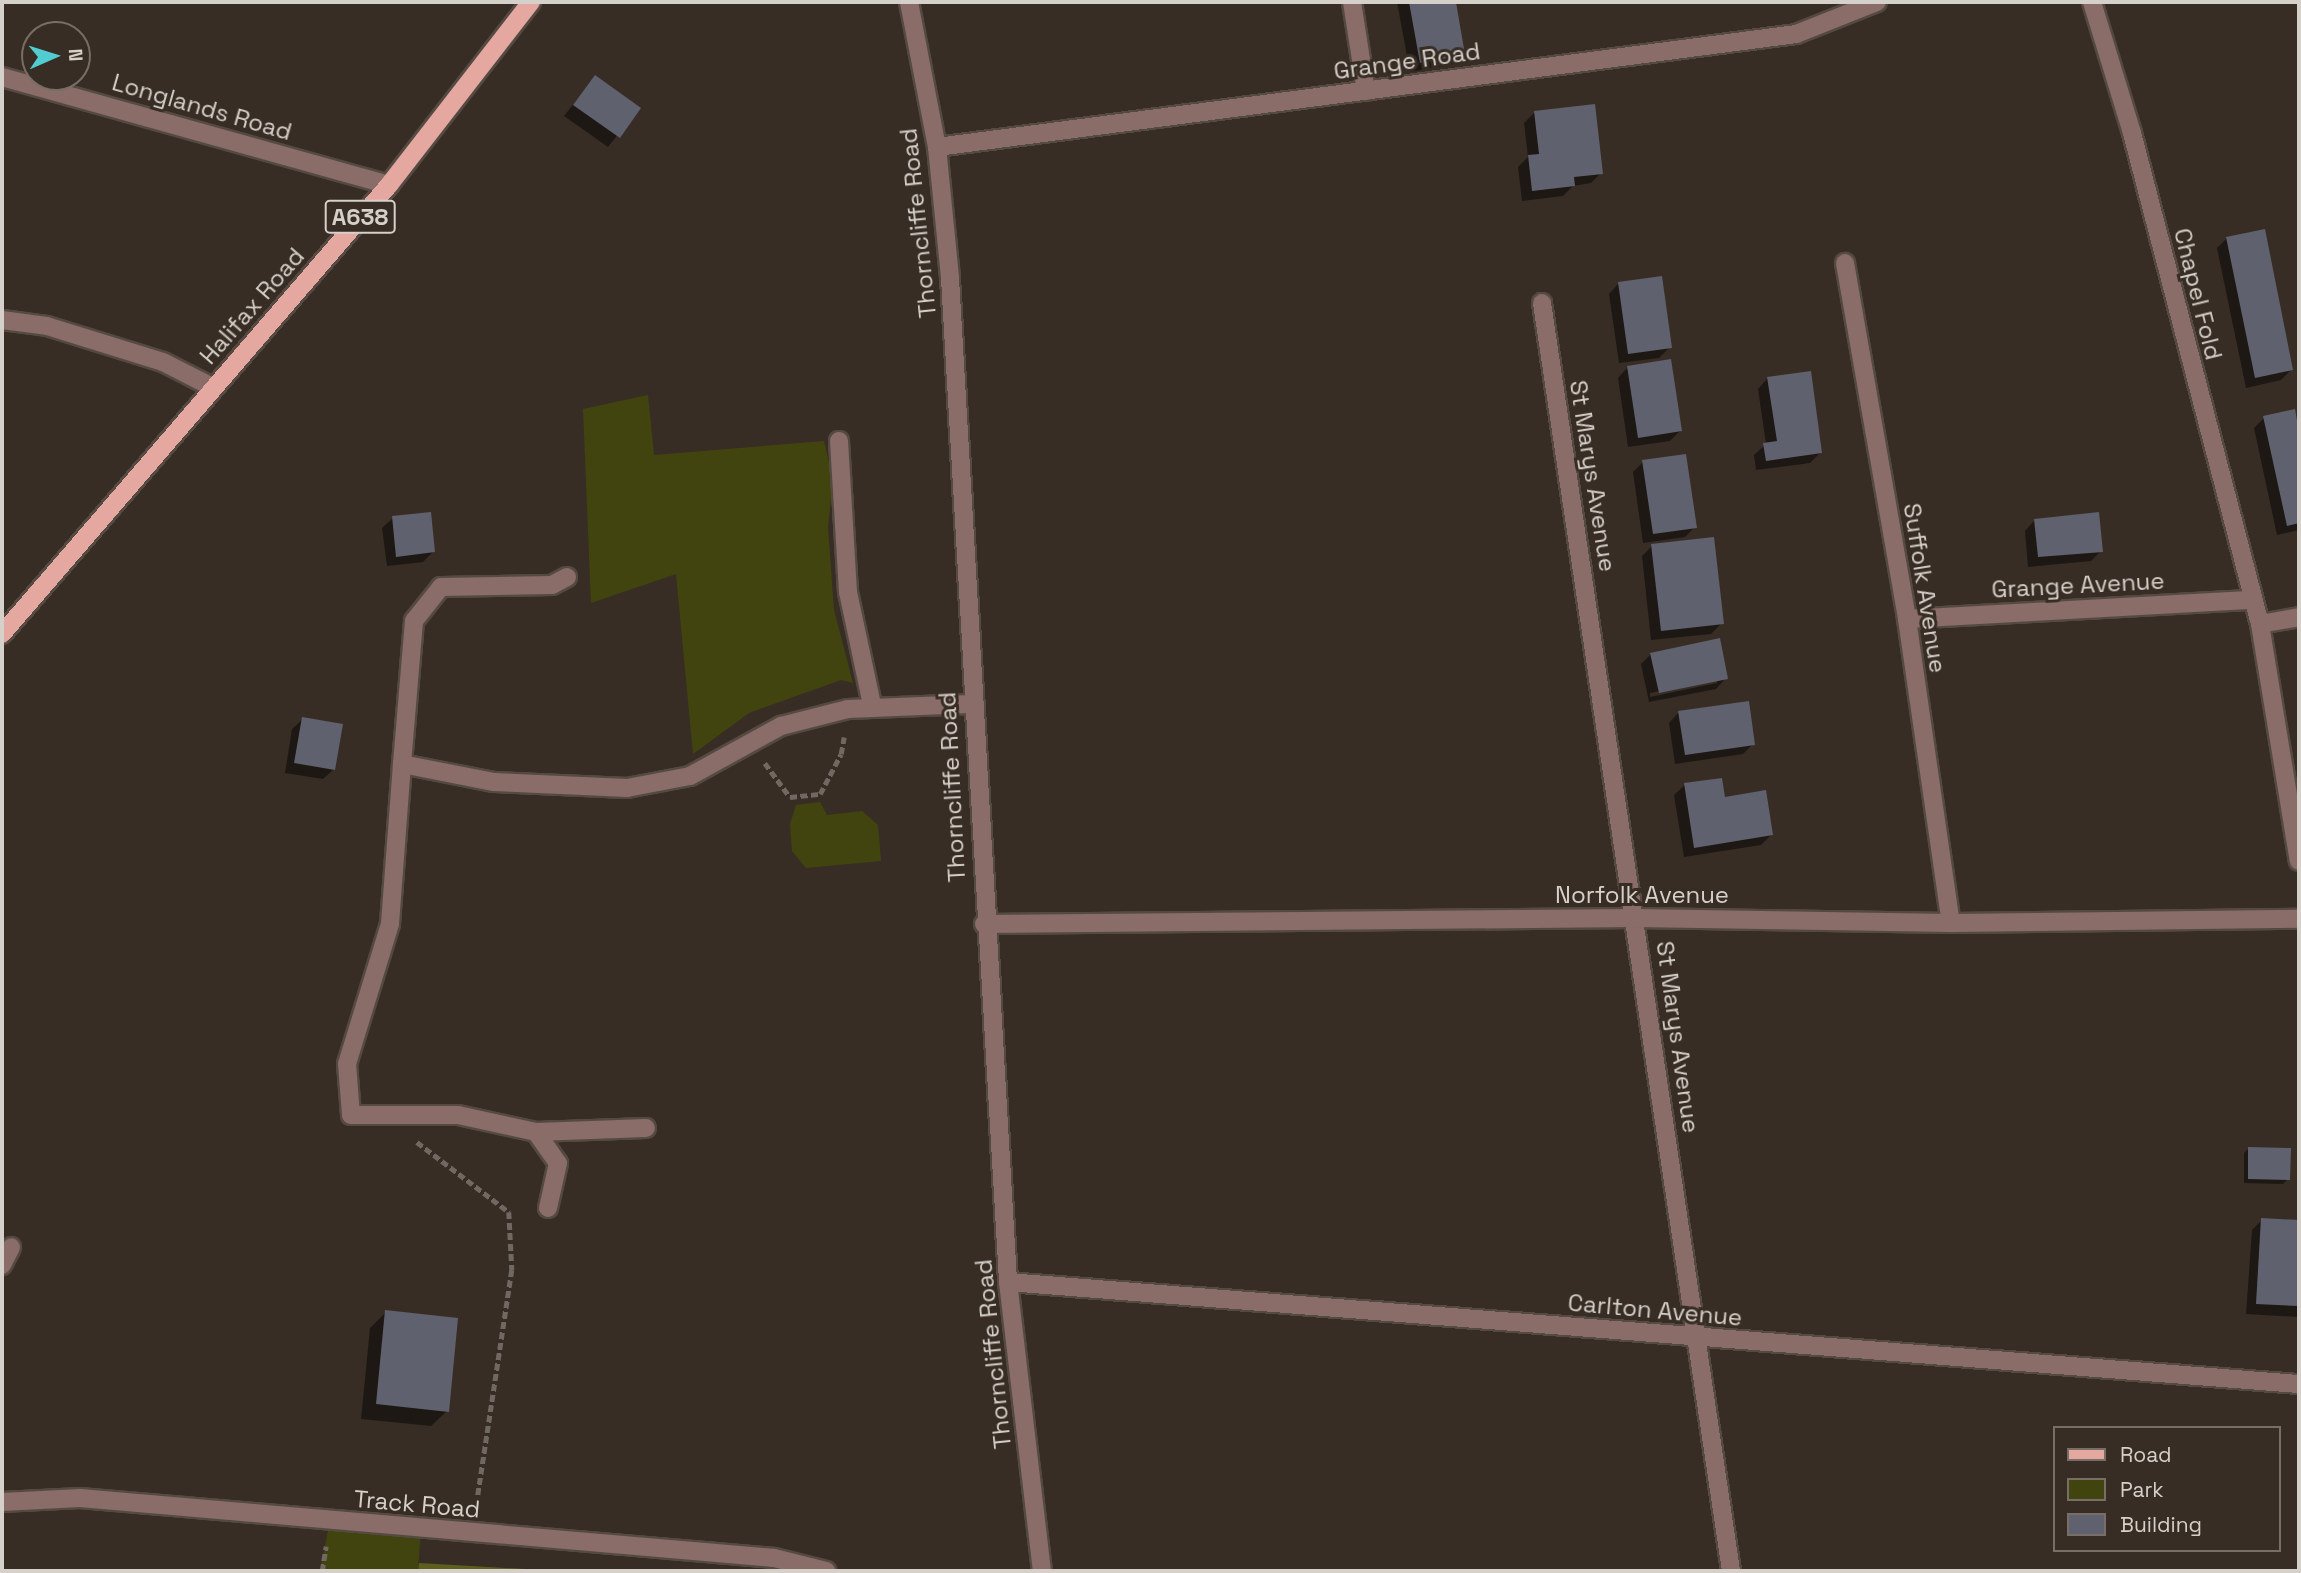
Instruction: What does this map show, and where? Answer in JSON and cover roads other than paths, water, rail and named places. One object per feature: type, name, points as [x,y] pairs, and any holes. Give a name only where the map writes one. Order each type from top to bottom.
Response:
[{"type":"main road","name":"Halifax Road","points":[[2,634],[388,185],[531,2]]},
{"type":"street","name":"Thorncliffe Road","points":[[909,2],[937,147],[951,291],[971,704],[1008,1282],[1042,1571]]},
{"type":"street","points":[[1352,2],[1366,90]]},
{"type":"street","name":"Grange Road","points":[[937,147],[1796,34],[1877,2]]},
{"type":"street","name":"Chapel Fold","points":[[2092,2],[2132,133],[2260,624],[2299,861]]},
{"type":"street","name":"Longlands Road","points":[[2,77],[388,185]]},
{"type":"street","name":"Suffolk Avenue","points":[[1845,263],[1907,619],[1951,923]]},
{"type":"street","name":"St Marys Avenue","points":[[1542,303],[1636,918],[1731,1571]]},
{"type":"street","points":[[2,320],[47,326],[163,362],[214,388]]},
{"type":"street","points":[[839,441],[848,592],[872,705]]},
{"type":"street","points":[[567,577],[552,585],[441,587],[414,621],[390,924],[347,1064],[351,1115],[458,1115],[536,1132],[646,1128]]},
{"type":"street","name":"Grange Avenue","points":[[1907,619],[2252,600]]},
{"type":"street","points":[[2260,624],[2299,617]]},
{"type":"street","points":[[402,764],[494,782],[627,788],[691,776],[781,726],[848,709],[872,705],[971,704]]},
{"type":"street","name":"Norfolk Avenue","points":[[984,924],[1636,918],[1951,923],[2299,919]]},
{"type":"street","points":[[536,1132],[558,1163],[548,1208]]},
{"type":"street","points":[[2,1265],[11,1247]]},
{"type":"street","name":"Carlton Avenue","points":[[1008,1282],[2299,1384]]},
{"type":"street","name":"Track Road","points":[[2,1502],[80,1498],[472,1534],[774,1558],[826,1571]]}]
